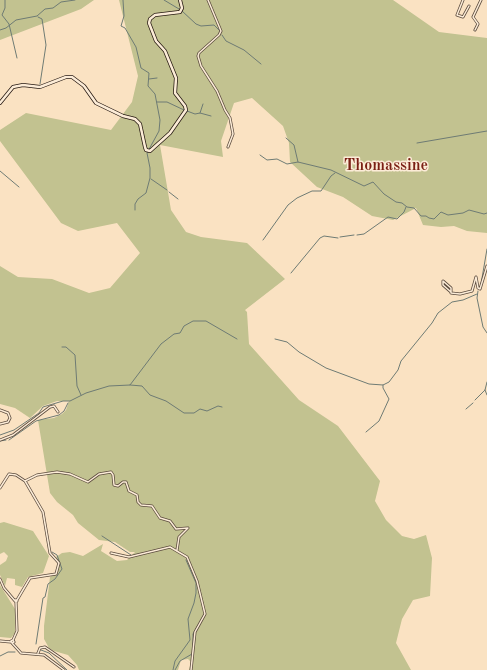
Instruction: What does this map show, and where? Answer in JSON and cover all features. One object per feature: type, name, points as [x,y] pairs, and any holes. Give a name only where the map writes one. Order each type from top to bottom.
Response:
[{"type":"street","points":[[0,103],[13,87],[23,85],[40,88],[66,77],[72,78],[84,86],[98,104],[123,116],[135,119],[140,124],[145,149],[150,151],[170,133],[186,109],[175,93],[175,76],[165,51],[154,38],[150,23],[150,19],[155,15],[180,12],[182,8],[180,0]]},
{"type":"street","points":[[208,0],[222,31],[220,35],[199,53],[198,56],[201,66],[217,91],[230,118],[233,134],[228,147]]},
{"type":"street","points":[[463,0],[457,15],[463,17],[469,6]]},
{"type":"street","points":[[475,30],[478,25],[473,17],[481,0]]},
{"type":"street","points":[[451,292],[450,288],[443,281],[443,284],[451,292],[460,294],[471,291],[475,277],[478,288],[480,289],[487,266]]},
{"type":"street","points":[[0,440],[14,435],[50,407],[54,406],[58,412]]},
{"type":"street","points":[[0,410],[7,412],[10,419],[6,423],[0,424]]},
{"type":"street","points":[[25,481],[38,475],[57,472],[70,474],[88,482],[99,474],[111,472],[113,475],[114,485],[118,486],[126,482],[130,492],[137,495],[140,505],[152,506],[156,509],[160,518],[170,521],[176,530],[188,528],[179,537],[177,550]]},
{"type":"street","points":[[0,488],[9,474],[16,475],[25,481],[43,512],[50,551],[59,562],[59,566],[54,574],[30,578],[16,601],[17,632],[12,642]]},
{"type":"street","points":[[111,553],[129,557],[167,548],[177,550],[186,556],[197,581],[205,612],[204,619],[194,634],[191,670]]},
{"type":"street","points":[[0,579],[4,588],[16,601]]},
{"type":"street","points":[[0,641],[12,642],[21,653],[38,653],[50,657],[64,670]]},
{"type":"street","points":[[38,653],[40,648],[45,647],[74,667]]},
{"type":"green space","points":[[0,0],[94,0],[81,9],[0,40]]},
{"type":"green space","points":[[119,0],[393,0],[439,32],[487,38],[487,233],[467,231],[454,226],[441,227],[423,225],[416,208],[393,220],[372,216],[343,197],[317,187],[290,162],[289,143],[283,126],[252,98],[234,103],[221,141],[223,157],[160,145],[171,210],[186,232],[201,237],[247,243],[285,279],[245,310],[247,312],[249,344],[299,400],[338,426],[380,481],[375,501],[386,520],[402,536],[414,539],[426,535],[432,558],[430,596],[413,600],[402,619],[396,643],[411,670],[189,670],[191,662],[188,659],[181,660],[178,670],[79,670],[77,665],[68,655],[49,648],[44,639],[44,626],[50,577],[57,573],[59,564],[56,557],[62,553],[70,552],[83,556],[103,544],[101,551],[117,561],[127,560],[135,552],[130,552],[115,542],[99,540],[78,523],[73,515],[57,502],[50,493],[38,420],[54,418],[62,414],[66,410],[69,401],[57,401],[43,406],[30,418],[15,408],[0,404],[0,266],[18,277],[52,279],[89,293],[110,288],[140,253],[117,223],[78,231],[61,223],[0,141],[0,130],[26,113],[111,130],[132,102],[138,76]]},
{"type":"green space","points":[[4,522],[33,531],[49,556],[43,573],[28,577],[22,587],[15,585],[15,579],[7,578],[5,586],[0,575],[0,565],[6,561],[8,556],[4,552],[0,554],[0,523]]},
{"type":"green space","points":[[0,585],[15,609],[15,633],[11,638],[0,637]]},
{"type":"waterway","points":[[5,0],[5,8],[2,15],[9,24],[17,58]]},
{"type":"waterway","points":[[0,30],[6,28],[16,20],[37,16],[45,9],[53,8],[61,2],[75,0]]},
{"type":"waterway","points":[[123,0],[124,16],[121,26],[125,28],[136,47],[141,68],[149,73],[148,86],[155,94],[160,120],[159,131],[147,153],[150,178],[146,193],[138,199],[135,204],[135,210]]},
{"type":"waterway","points":[[164,0],[179,9]]},
{"type":"waterway","points":[[182,11],[196,24],[201,26],[214,25],[220,31]]},
{"type":"waterway","points":[[38,17],[42,19],[46,45],[40,84]]},
{"type":"waterway","points":[[222,35],[226,41],[244,50],[261,64]]},
{"type":"waterway","points":[[149,79],[157,78]]},
{"type":"waterway","points":[[157,102],[167,102],[184,110]]},
{"type":"waterway","points":[[200,113],[203,104]]},
{"type":"waterway","points":[[187,111],[195,114],[200,113],[211,116]]},
{"type":"waterway","points":[[417,143],[487,131]]},
{"type":"waterway","points":[[286,138],[294,145],[298,162]]},
{"type":"waterway","points":[[260,155],[267,160],[277,159],[287,164],[298,162],[331,170],[364,186],[373,182],[384,194],[396,202],[402,203],[407,207],[414,208],[421,216],[434,219],[441,212],[448,215],[463,213],[469,210],[484,214],[487,213]]},
{"type":"waterway","points":[[0,171],[19,187]]},
{"type":"waterway","points":[[263,240],[288,205],[297,198],[312,191],[321,191],[331,176],[335,173]]},
{"type":"waterway","points":[[151,179],[167,190]]},
{"type":"waterway","points":[[169,192],[178,199]]},
{"type":"waterway","points":[[357,235],[364,234],[388,217],[397,219],[404,212],[406,207]]},
{"type":"waterway","points":[[340,237],[354,235]]},
{"type":"waterway","points":[[291,273],[320,238],[324,236],[338,238]]},
{"type":"waterway","points":[[481,284],[487,249]]},
{"type":"waterway","points":[[478,291],[477,298],[483,327],[487,333]]},
{"type":"waterway","points":[[275,339],[287,342],[299,352],[326,368],[369,384],[383,385],[389,382],[398,370],[401,361],[432,323],[438,313],[452,302],[463,300],[477,294]]},
{"type":"waterway","points":[[0,435],[14,430],[39,413],[43,407],[63,401],[70,401],[86,393],[109,386],[130,385],[161,344],[174,334],[180,333],[184,326],[193,321],[206,321],[237,339]]},
{"type":"waterway","points":[[62,347],[66,347],[75,355],[77,386],[81,395]]},
{"type":"waterway","points":[[475,400],[485,390],[487,382]]},
{"type":"waterway","points":[[130,385],[142,386],[150,395],[166,401],[184,413],[194,413],[200,409],[207,411],[218,406],[222,407]]},
{"type":"waterway","points":[[366,432],[379,421],[389,399],[383,385]]},
{"type":"waterway","points":[[485,390],[487,395]]},
{"type":"waterway","points":[[9,440],[36,421],[59,415],[64,411],[68,403]]},
{"type":"waterway","points":[[466,409],[473,403]]},
{"type":"waterway","points":[[0,441],[6,440]]},
{"type":"waterway","points":[[102,536],[131,555]]},
{"type":"waterway","points":[[36,644],[43,598],[45,597],[48,584],[55,579],[62,569],[57,555],[52,552]]},
{"type":"waterway","points":[[173,670],[175,661],[190,640],[188,619],[196,593],[196,583],[186,560]]},
{"type":"waterway","points":[[193,647],[193,634],[198,625]]},
{"type":"waterway","points":[[41,650],[49,653],[67,670]]},
{"type":"waterway","points":[[0,656],[8,652],[15,652]]},
{"type":"waterway","points":[[175,670],[180,661],[192,654]]},
{"type":"district","name":"Thomassine","points":[[386,166]]}]
